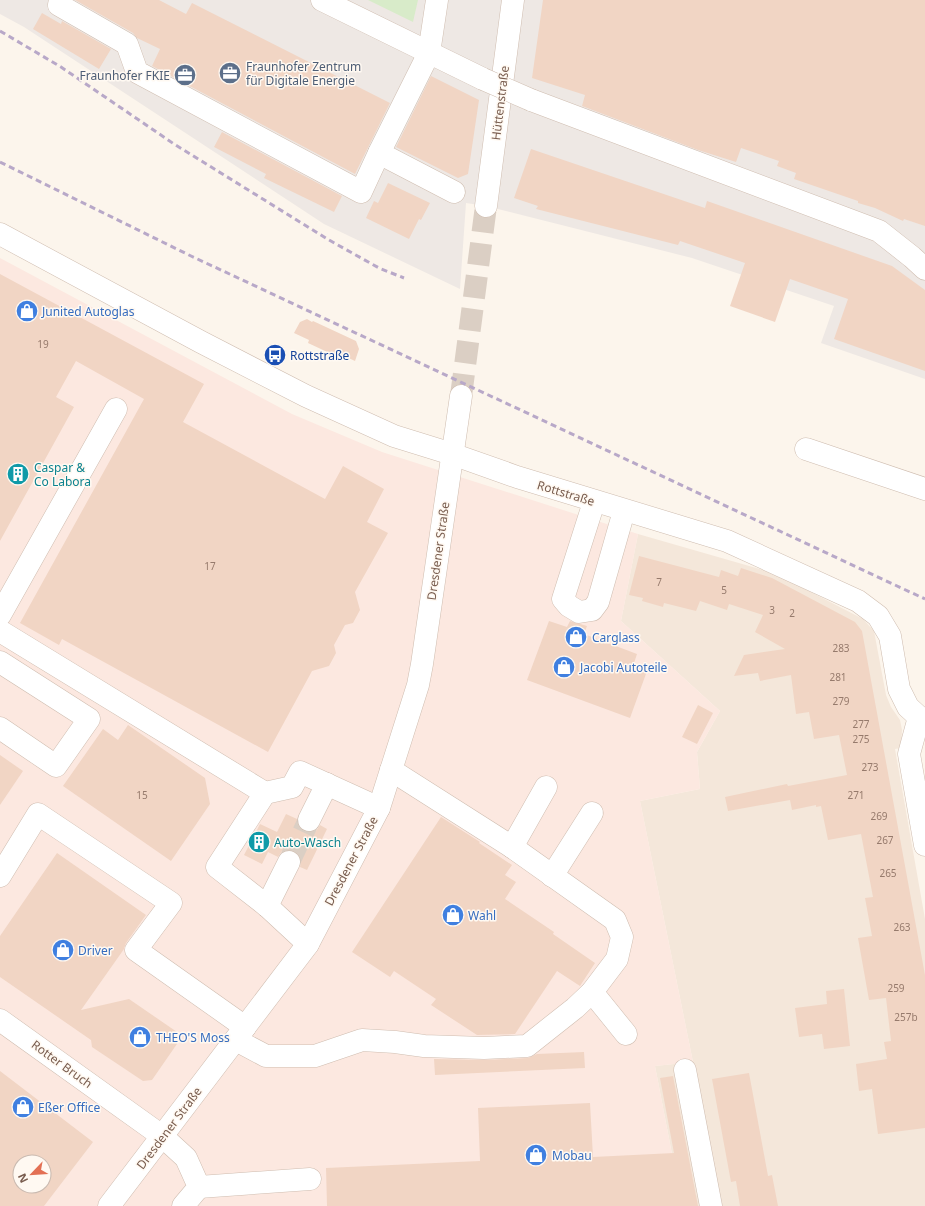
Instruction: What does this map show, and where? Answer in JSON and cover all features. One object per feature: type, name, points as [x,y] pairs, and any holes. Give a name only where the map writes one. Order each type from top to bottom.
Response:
[{"type":"street","points":[[60,0],[59,5],[127,44],[137,72],[361,192],[379,152],[429,53],[437,0]]},
{"type":"street","points":[[322,0],[483,79],[531,100],[879,231],[925,269]]},
{"type":"street","name":"Hüttenstraße","points":[[486,206],[513,0]]},
{"type":"street","points":[[379,152],[454,192]]},
{"type":"street","name":"Rottstraße","points":[[0,234],[306,396],[394,436],[594,502],[727,542],[858,601],[878,616],[890,636],[900,689],[908,707],[922,718]]},
{"type":"street","points":[[452,454],[461,396]]},
{"type":"street","points":[[0,615],[116,409]]},
{"type":"street","points":[[806,448],[925,489]]},
{"type":"street","name":"Dresdener Straße","points":[[109,1206],[308,944],[379,808],[418,686],[452,454]]},
{"type":"street","points":[[594,502],[563,599],[569,606],[579,612],[592,610],[598,602],[624,511]]},
{"type":"street","points":[[0,631],[265,793],[292,787],[300,772],[379,808]]},
{"type":"street","points":[[0,662],[89,719],[56,766],[0,728]]},
{"type":"street","points":[[922,718],[909,754],[925,845]]},
{"type":"street","points":[[0,876],[38,814],[171,903],[136,950],[266,1056],[315,1056],[362,1040],[424,1046],[484,1048],[526,1046],[575,1008],[592,992],[617,959],[622,937],[615,920],[512,847],[391,770]]},
{"type":"street","points":[[309,820],[327,784]]},
{"type":"street","points":[[512,847],[546,787]]},
{"type":"street","points":[[265,793],[217,867],[267,906],[308,944]]},
{"type":"street","points":[[552,876],[592,813]]},
{"type":"street","points":[[267,906],[289,862]]},
{"type":"street","points":[[592,992],[626,1034]]},
{"type":"street","name":"Rotter Bruch","points":[[0,1020],[162,1136],[186,1158],[199,1187]]},
{"type":"street","points":[[685,1070],[711,1206]]},
{"type":"street","points":[[183,1206],[199,1187],[310,1179]]},
{"type":"shaded area","points":[[0,0],[925,0],[925,379],[821,343],[834,306],[692,258],[486,206],[466,203],[460,289],[324,224],[24,27],[0,14]]},
{"type":"shaded area","points":[[0,258],[292,414],[382,452],[638,534],[621,621],[720,711],[697,752],[700,789],[640,801],[693,1062],[655,1066],[682,1206],[0,1206]]},
{"type":"shaded area","points":[[638,534],[774,573],[863,619],[874,631],[886,695],[891,707],[900,720],[902,730],[901,748],[895,749],[925,919],[925,1206],[682,1206],[655,1066],[693,1062],[640,801],[700,789],[697,752],[720,711],[621,621]]},
{"type":"green space","points":[[368,0],[418,0],[413,22]]},
{"type":"building","points":[[75,0],[159,0],[186,14],[192,3],[390,103],[355,174],[152,66],[160,49],[137,38],[133,33]]},
{"type":"building","points":[[543,0],[925,0],[925,226],[904,219],[903,221],[875,208],[858,203],[858,201],[794,179],[796,173],[777,166],[779,161],[741,148],[736,162],[698,150],[582,106],[585,95],[532,78]]},
{"type":"building","points":[[42,13],[61,24],[62,21],[111,49],[99,69],[33,29]]},
{"type":"building","points":[[431,76],[479,100],[468,174],[458,178],[396,147]]},
{"type":"building","points":[[222,132],[342,196],[334,212],[264,178],[266,174],[214,147]]},
{"type":"building","points":[[531,149],[705,208],[707,201],[892,266],[925,290],[925,371],[834,339],[848,299],[790,279],[775,322],[730,306],[745,263],[680,241],[678,245],[536,209],[538,206],[514,198]]},
{"type":"building","points":[[388,183],[430,203],[421,220],[419,219],[409,239],[366,218],[374,201],[378,203]]},
{"type":"building","points":[[0,274],[204,384],[183,422],[325,499],[343,466],[384,489],[367,522],[388,533],[355,592],[360,610],[353,623],[345,625],[334,645],[336,653],[329,666],[312,671],[268,752],[62,639],[59,645],[20,623],[144,399],[76,361],[56,397],[74,407],[0,541]]},
{"type":"building","points":[[307,319],[356,341],[359,349],[355,361],[340,354],[338,357],[308,343],[309,340],[294,333],[300,322]]},
{"type":"building","points":[[639,556],[719,577],[721,570],[738,576],[741,568],[772,578],[855,622],[862,631],[925,975],[925,1128],[878,1134],[872,1089],[859,1091],[856,1064],[887,1059],[884,1042],[891,1041],[886,998],[869,1000],[858,938],[872,936],[865,898],[873,897],[861,834],[828,840],[821,806],[816,807],[816,805],[792,810],[790,800],[728,811],[725,797],[787,784],[788,786],[847,775],[839,735],[814,739],[809,712],[796,714],[791,675],[760,681],[758,673],[734,676],[744,655],[785,649],[755,632],[763,615],[729,604],[727,610],[700,601],[696,611],[664,603],[663,607],[642,601],[643,598],[629,595]]},
{"type":"building","points":[[549,621],[567,627],[570,621],[587,626],[584,634],[637,654],[633,666],[647,671],[630,718],[527,680]]},
{"type":"building","points":[[698,705],[713,713],[697,744],[682,737]]},
{"type":"building","points":[[128,725],[205,778],[210,804],[171,861],[63,786],[103,729],[118,740]]},
{"type":"building","points":[[0,755],[23,771],[0,805]]},
{"type":"building","points":[[286,814],[297,819],[298,827],[304,831],[316,831],[320,825],[327,829],[307,870],[300,867],[300,855],[294,851],[282,851],[278,857],[268,852],[262,864],[244,855],[260,824],[277,832]]},
{"type":"building","name":"Wahl","points":[[441,817],[512,865],[505,875],[516,882],[505,899],[554,932],[553,934],[595,963],[580,986],[557,971],[515,1034],[477,1035],[431,1005],[436,999],[394,971],[390,977],[352,952]]},
{"type":"building","name":"Driver","points":[[57,853],[146,915],[81,1010],[129,999],[177,1032],[179,1041],[152,1080],[143,1081],[92,1047],[91,1040],[0,977],[0,936]]},
{"type":"building","points":[[844,989],[850,1046],[824,1049],[822,1034],[799,1037],[795,1008],[827,1004],[826,991]]},
{"type":"building","points":[[584,1052],[585,1068],[435,1075],[434,1059],[485,1060],[528,1058],[537,1054]]},
{"type":"building","name":"Eßer Office","points":[[0,1071],[93,1142],[44,1206],[0,1206]]},
{"type":"building","points":[[749,1073],[768,1176],[772,1175],[778,1206],[740,1206],[736,1181],[731,1182],[712,1079]]},
{"type":"building","name":"Mobau","points":[[673,1076],[698,1206],[327,1206],[326,1168],[480,1161],[478,1108],[590,1103],[593,1157],[674,1153],[660,1078]]},
{"type":"tunnel","points":[[461,396],[486,206]]},
{"type":"tunnel","points":[[289,862],[309,820]]},
{"type":"railway","points":[[0,31],[61,67],[174,144],[329,240],[379,268],[404,278]]},
{"type":"railway","points":[[0,162],[191,256],[925,599]]},
{"type":"place","name":"Fraunhofer Zentrum für Digitale Energie","points":[[230,73]]},
{"type":"place","name":"Fraunhofer FKIE","points":[[185,75]]},
{"type":"place","name":"Junited Autoglas","points":[[27,311]]},
{"type":"place","name":"Rottstraße","points":[[275,355]]},
{"type":"place","name":"Caspar & Co Labora","points":[[18,474]]},
{"type":"place","name":"Carglass","points":[[576,637]]},
{"type":"place","name":"Jacobi Autoteile","points":[[564,667]]},
{"type":"place","name":"Auto-Wasch","points":[[259,842]]},
{"type":"place","name":"Wahl","points":[[453,915]]},
{"type":"place","name":"Driver","points":[[63,950]]},
{"type":"place","name":"THEO'S Moss","points":[[140,1037]]},
{"type":"place","name":"Eßer Office","points":[[23,1107]]},
{"type":"place","name":"Mobau","points":[[536,1155]]}]
